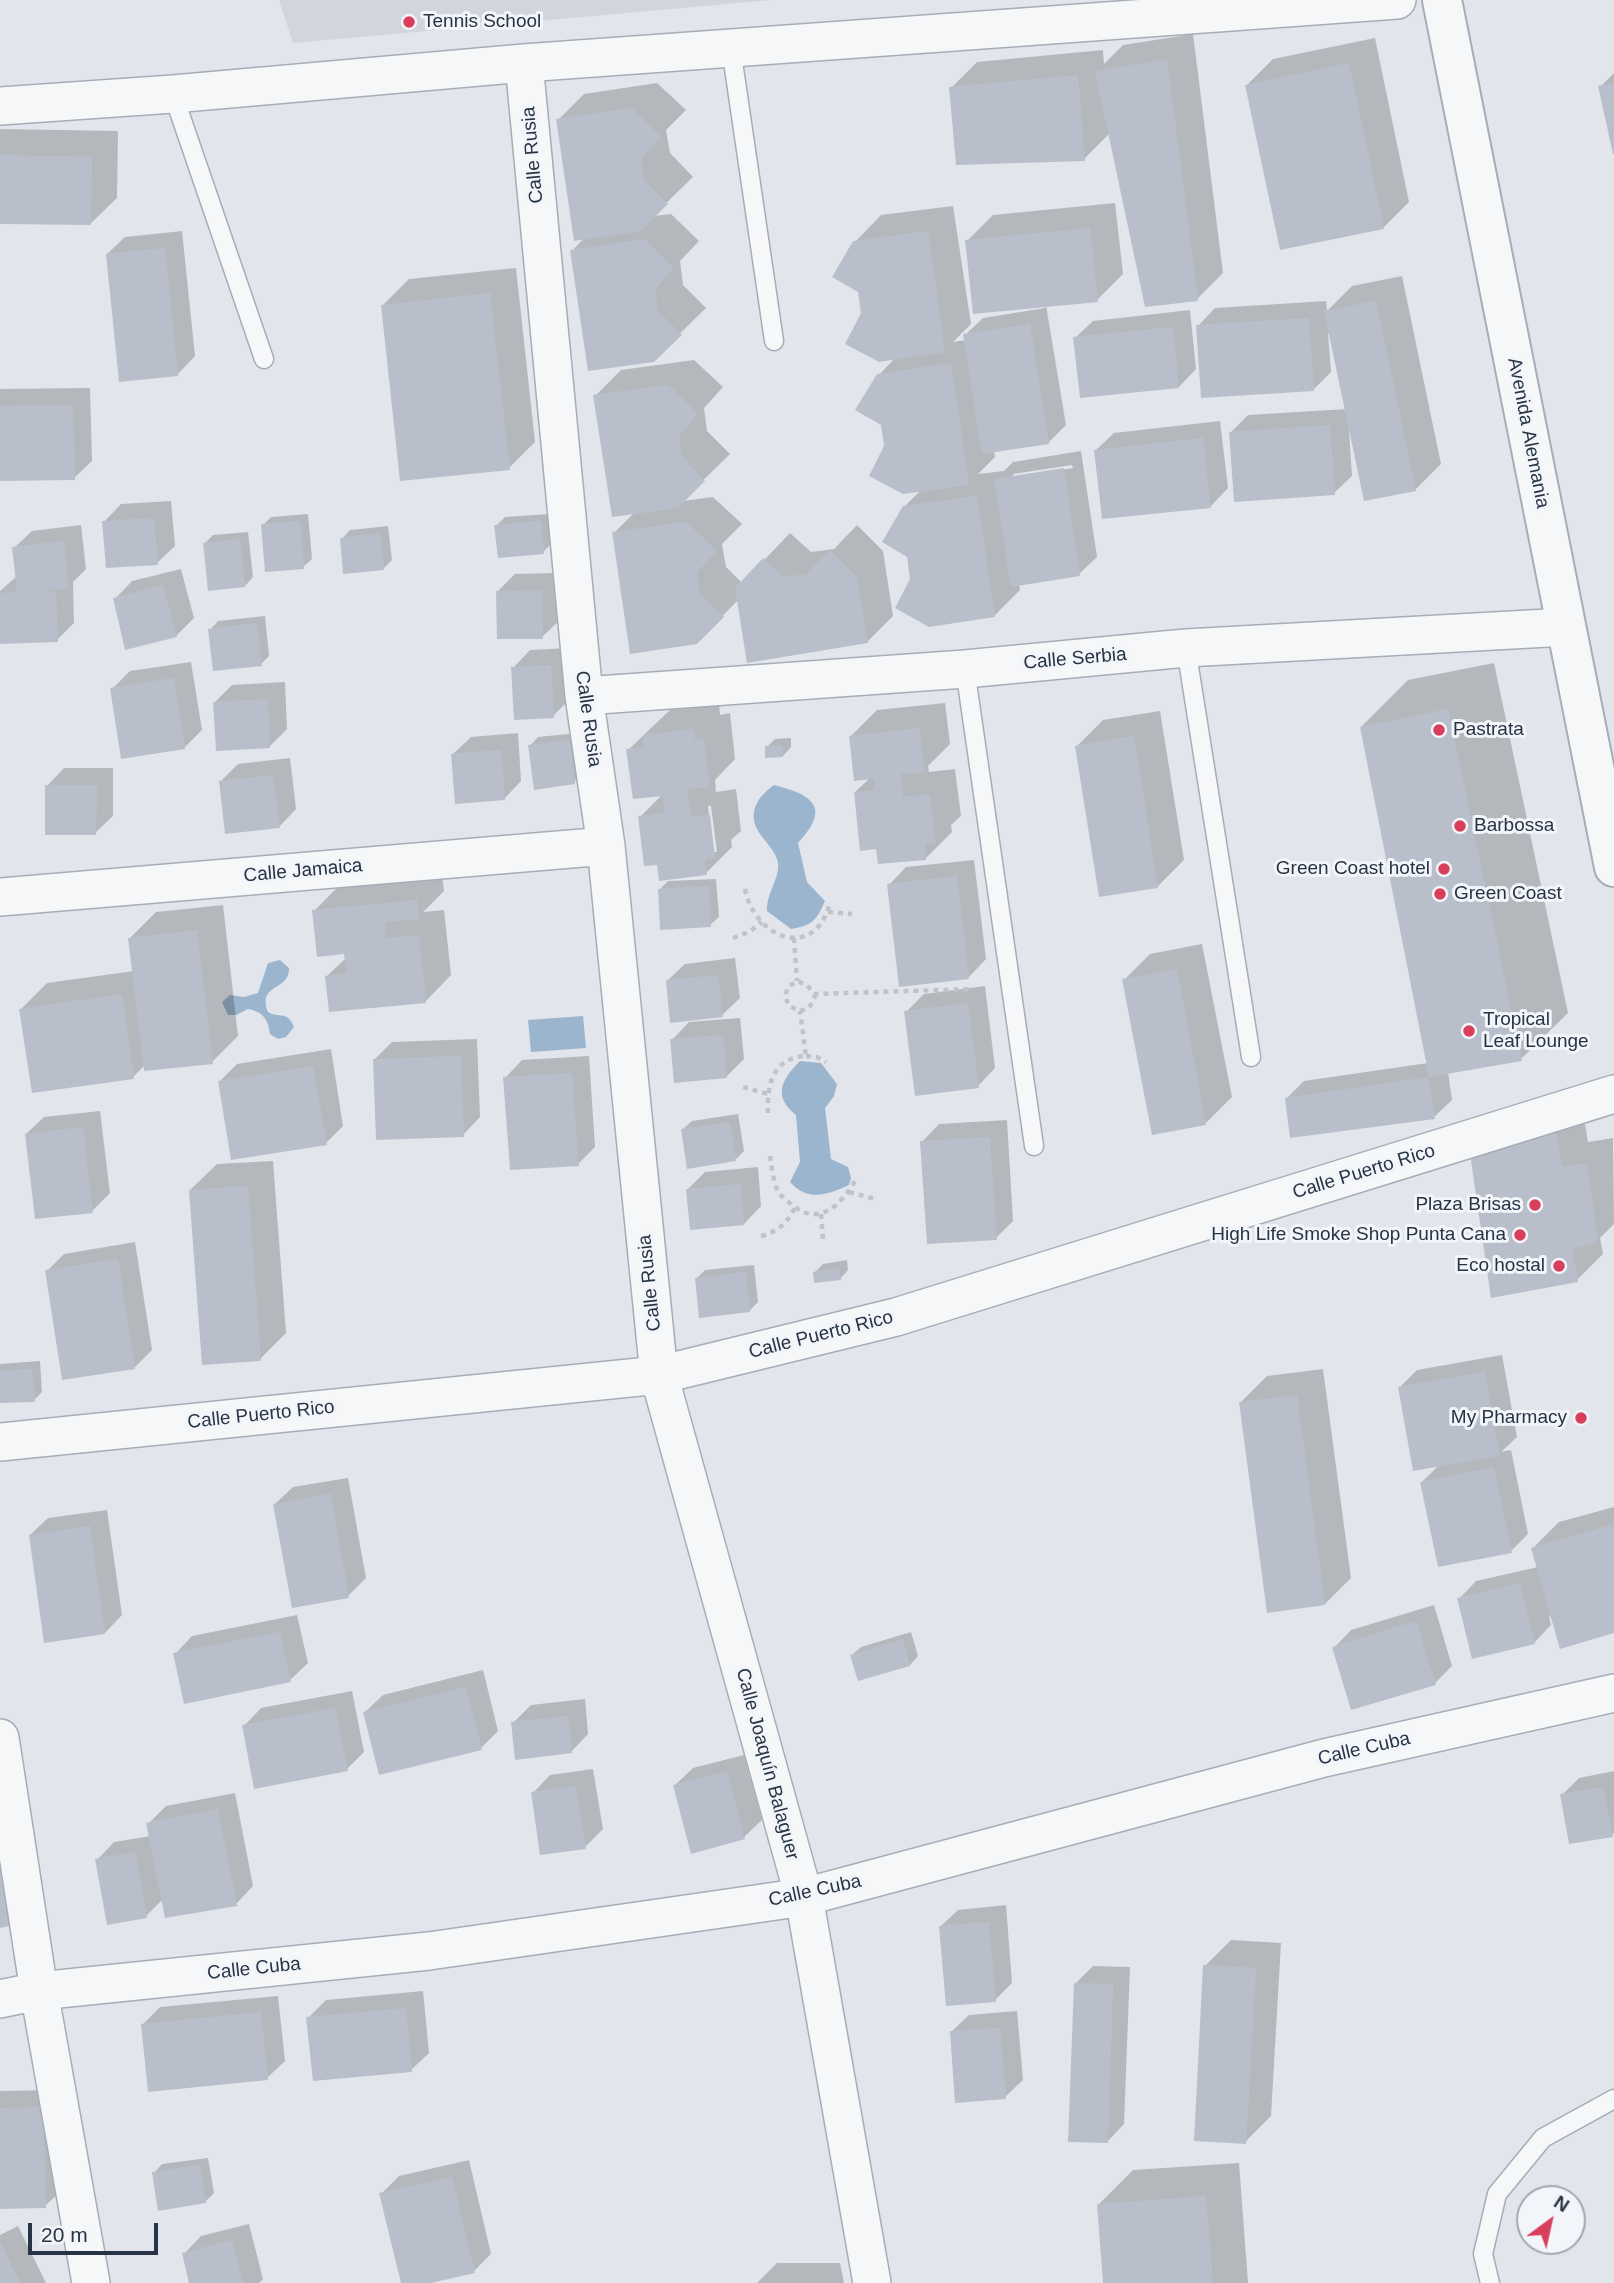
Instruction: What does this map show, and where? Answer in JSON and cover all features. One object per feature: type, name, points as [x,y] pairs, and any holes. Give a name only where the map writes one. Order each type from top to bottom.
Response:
[{"type":"street","points":[[0,106],[173,94],[524,63],[1397,0]]},
{"type":"street","name":"Avenida Alemania","points":[[1442,0],[1614,867]]},
{"type":"street","name":"Calle Rusia","points":[[524,63],[584,696],[606,846],[659,1375]]},
{"type":"street","name":"Calle Serbia","points":[[584,696],[965,669],[1186,648],[1566,627]]},
{"type":"street","name":"Calle Jamaica","points":[[0,897],[606,846]]},
{"type":"street","name":"Calle Puerto Rico","points":[[0,1442],[659,1375],[896,1317],[1614,1094]]},
{"type":"street","name":"Calle Joaquín Balaguer","points":[[659,1375],[804,1897],[872,2283]]},
{"type":"street","name":"Calle Cuba","points":[[0,1999],[39,1991],[429,1951],[804,1897],[1324,1758],[1614,1693]]},
{"type":"street","points":[[0,1738],[39,1991],[91,2283]]},
{"type":"lane","points":[[731,48],[775,341]]},
{"type":"lane","points":[[173,94],[264,359]]},
{"type":"lane","points":[[1186,648],[1251,1057]]},
{"type":"lane","points":[[965,669],[1034,1146]]},
{"type":"lane","points":[[1490,2283],[1483,2254],[1497,2194],[1544,2138],[1614,2099]]},
{"type":"path","points":[[745,889],[762,922],[778,934],[794,938],[810,934],[822,923],[830,903]]},
{"type":"path","points":[[828,912],[852,914]]},
{"type":"path","points":[[733,938],[749,932],[762,922]]},
{"type":"path","points":[[794,938],[797,981]]},
{"type":"path","points":[[797,981],[807,985],[815,998],[809,1008],[800,1011],[789,1006],[785,996],[788,987],[797,981]]},
{"type":"path","points":[[814,994],[973,989]]},
{"type":"path","points":[[800,1011],[806,1056]]},
{"type":"path","points":[[768,1113],[772,1075],[779,1066],[806,1056],[817,1057],[826,1062]]},
{"type":"path","points":[[743,1087],[768,1094]]},
{"type":"path","points":[[770,1156],[779,1194],[804,1212],[821,1214],[844,1200],[855,1181]]},
{"type":"path","points":[[849,1192],[875,1199]]},
{"type":"path","points":[[761,1236],[778,1230],[795,1208]]},
{"type":"path","points":[[821,1214],[823,1240]]},
{"type":"shaded area","name":"Tennis School","points":[[279,0],[772,0],[293,43]]},
{"type":"water","points":[[774,785],[799,793],[808,799],[815,812],[814,821],[798,843],[807,882],[825,901],[813,921],[791,929],[767,911],[778,863],[758,831],[754,817],[759,799]]},
{"type":"water","points":[[280,960],[289,968],[288,975],[285,981],[270,991],[266,1003],[268,1012],[289,1018],[294,1027],[286,1037],[278,1039],[270,1034],[261,1015],[248,1009],[236,1015],[228,1015],[222,1002],[230,995],[244,997],[258,993],[268,963]]},
{"type":"water","points":[[583,1016],[586,1048],[531,1052],[528,1020]]},
{"type":"water","points":[[800,1061],[821,1063],[837,1084],[834,1096],[825,1108],[831,1159],[848,1167],[851,1178],[849,1185],[825,1194],[804,1192],[790,1182],[800,1162],[796,1115],[784,1101],[782,1088],[788,1074]]},
{"type":"building","points":[[1167,59],[1198,301],[1145,307],[1095,71]]},
{"type":"building","points":[[1349,63],[1384,229],[1280,250],[1245,85]]},
{"type":"building","points":[[1078,75],[1085,161],[956,165],[949,87]]},
{"type":"building","points":[[1614,83],[1614,154],[1613,154],[1598,86]]},
{"type":"building","points":[[631,108],[662,137],[641,158],[644,180],[668,204],[640,231],[574,241],[556,119]]},
{"type":"building","points":[[0,155],[92,157],[91,225],[0,224]]},
{"type":"building","points":[[1090,228],[1098,302],[973,314],[965,240]]},
{"type":"building","points":[[928,231],[945,352],[879,362],[845,344],[861,313],[858,292],[832,277],[853,241]]},
{"type":"building","points":[[644,239],[674,268],[655,289],[658,311],[682,335],[654,362],[588,371],[570,250]]},
{"type":"building","points":[[165,248],[178,376],[119,382],[106,254]]},
{"type":"building","points":[[490,293],[510,470],[400,481],[381,305]]},
{"type":"building","points":[[1376,301],[1416,491],[1364,501],[1324,311]]},
{"type":"building","points":[[1309,318],[1314,391],[1201,398],[1196,325]]},
{"type":"building","points":[[1030,324],[1049,444],[982,454],[963,334]]},
{"type":"building","points":[[1173,327],[1179,388],[1080,398],[1073,337]]},
{"type":"building","points":[[951,363],[969,485],[903,494],[869,476],[884,446],[881,425],[855,410],[877,374]]},
{"type":"building","points":[[668,385],[698,414],[679,435],[682,457],[705,481],[678,508],[612,517],[593,395]]},
{"type":"building","points":[[73,405],[75,480],[0,481],[0,406]]},
{"type":"building","points":[[1330,425],[1335,495],[1234,502],[1229,432]]},
{"type":"building","points":[[1203,438],[1211,508],[1102,519],[1094,450]]},
{"type":"building","points":[[1064,468],[1080,576],[1011,587],[994,479]]},
{"type":"building","points":[[977,496],[995,617],[929,627],[895,608],[910,579],[907,557],[882,542],[903,506]]},
{"type":"building","points":[[154,518],[158,565],[106,568],[102,521]]},
{"type":"building","points":[[300,521],[304,569],[265,572],[261,524]]},
{"type":"building","points":[[541,521],[544,554],[498,558],[494,525]]},
{"type":"building","points":[[686,522],[717,551],[697,572],[700,594],[724,617],[697,644],[630,654],[612,532]]},
{"type":"building","points":[[380,533],[384,570],[343,574],[340,538]]},
{"type":"building","points":[[240,539],[245,587],[208,591],[203,543]]},
{"type":"building","points":[[64,541],[69,588],[39,591],[56,591],[58,642],[0,644],[0,593],[17,592],[12,547]]},
{"type":"building","points":[[830,550],[857,577],[868,643],[747,663],[735,588],[763,558],[784,577],[806,574]]},
{"type":"building","points":[[163,585],[177,637],[125,650],[113,598]]},
{"type":"building","points":[[542,590],[543,639],[497,639],[496,591]]},
{"type":"building","points":[[257,623],[262,666],[213,671],[208,629]]},
{"type":"building","points":[[551,665],[554,718],[514,720],[511,667]]},
{"type":"building","points":[[174,678],[185,749],[121,759],[110,688]]},
{"type":"building","points":[[268,699],[270,748],[216,751],[213,702]]},
{"type":"building","name":"Green Coast","points":[[1448,709],[1522,1061],[1429,1077],[1360,727]]},
{"type":"building","points":[[919,728],[925,772],[901,774],[903,797],[930,794],[935,843],[925,844],[926,860],[878,864],[876,849],[860,851],[854,792],[875,790],[874,779],[854,781],[849,736]]},
{"type":"building","points":[[693,729],[695,740],[704,739],[710,787],[687,789],[691,817],[710,815],[715,858],[705,860],[707,875],[659,881],[657,865],[644,866],[638,816],[665,813],[663,796],[633,799],[626,749],[644,747],[643,735]]},
{"type":"building","points":[[1134,736],[1158,888],[1099,897],[1075,746]]},
{"type":"building","points":[[569,740],[575,784],[534,790],[528,745]]},
{"type":"building","points":[[765,746],[783,746],[783,757],[765,758]]},
{"type":"building","points":[[501,750],[505,800],[455,804],[451,754]]},
{"type":"building","points":[[273,775],[280,828],[225,834],[219,781]]},
{"type":"building","points":[[45,785],[97,785],[96,835],[45,835]]},
{"type":"building","points":[[957,876],[969,979],[899,987],[887,884]]},
{"type":"building","points":[[709,886],[711,927],[660,930],[658,889]]},
{"type":"building","points":[[417,900],[419,919],[385,922],[386,938],[419,935],[426,1003],[329,1012],[325,976],[347,973],[344,954],[317,957],[312,910]]},
{"type":"building","points":[[197,930],[213,1064],[144,1071],[128,938]]},
{"type":"building","points":[[1177,969],[1206,1125],[1152,1135],[1122,979]]},
{"type":"building","points":[[718,975],[723,1017],[670,1023],[666,980]]},
{"type":"building","points":[[122,994],[134,1079],[32,1093],[19,1009]]},
{"type":"building","points":[[968,1003],[979,1088],[915,1096],[904,1011]]},
{"type":"building","points":[[723,1035],[727,1078],[674,1083],[670,1039]]},
{"type":"building","points":[[461,1056],[464,1137],[376,1140],[373,1059]]},
{"type":"building","points":[[313,1066],[327,1145],[231,1160],[218,1081]]},
{"type":"building","points":[[572,1073],[579,1166],[510,1170],[503,1077]]},
{"type":"building","points":[[1429,1077],[1435,1119],[1290,1138],[1285,1098]]},
{"type":"building","points":[[730,1122],[736,1161],[687,1169],[681,1129]]},
{"type":"building","points":[[83,1127],[93,1213],[35,1219],[25,1134]]},
{"type":"building","name":"Plaza Brisas","points":[[1556,1131],[1562,1167],[1587,1163],[1598,1242],[1572,1249],[1578,1282],[1491,1298],[1469,1147]]},
{"type":"building","points":[[990,1137],[997,1240],[927,1244],[920,1141]]},
{"type":"building","points":[[741,1184],[744,1225],[690,1230],[686,1189]]},
{"type":"building","points":[[248,1186],[261,1361],[202,1365],[189,1190]]},
{"type":"building","points":[[118,1259],[135,1369],[62,1380],[45,1270]]},
{"type":"building","points":[[839,1268],[841,1280],[814,1283],[813,1272]]},
{"type":"building","points":[[746,1272],[750,1312],[699,1318],[695,1278]]},
{"type":"building","points":[[32,1369],[35,1402],[0,1403],[0,1371]]},
{"type":"building","points":[[1485,1372],[1500,1456],[1413,1471],[1398,1387]]},
{"type":"building","points":[[1297,1395],[1325,1605],[1267,1613],[1239,1402]]},
{"type":"building","points":[[1494,1467],[1512,1553],[1438,1567],[1420,1482]]},
{"type":"building","points":[[331,1494],[349,1598],[292,1608],[273,1504]]},
{"type":"building","points":[[1614,1524],[1614,1633],[1560,1649],[1531,1548]]},
{"type":"building","points":[[90,1526],[105,1634],[44,1643],[29,1535]]},
{"type":"building","points":[[1520,1583],[1535,1644],[1472,1659],[1457,1598]]},
{"type":"building","points":[[1416,1621],[1436,1685],[1351,1710],[1332,1647]]},
{"type":"building","points":[[280,1632],[291,1682],[184,1704],[173,1653]]},
{"type":"building","points":[[903,1639],[910,1666],[858,1681],[850,1655]]},
{"type":"building","points":[[466,1687],[482,1750],[379,1775],[363,1712]]},
{"type":"building","points":[[335,1708],[348,1771],[254,1789],[242,1725]]},
{"type":"building","points":[[568,1716],[572,1753],[515,1760],[511,1722]]},
{"type":"building","points":[[727,1771],[745,1839],[691,1854],[673,1785]]},
{"type":"building","points":[[576,1786],[586,1849],[540,1855],[531,1792]]},
{"type":"building","points":[[1603,1787],[1613,1837],[1569,1844],[1560,1794]]},
{"type":"building","points":[[218,1809],[237,1906],[165,1918],[146,1823]]},
{"type":"building","points":[[135,1852],[147,1918],[107,1925],[95,1859]]},
{"type":"building","points":[[0,1872],[10,1926],[0,1928]]},
{"type":"building","points":[[989,1922],[996,2002],[946,2006],[939,1926]]},
{"type":"building","points":[[1203,1965],[1256,1968],[1246,2144],[1194,2141]]},
{"type":"building","points":[[1074,1983],[1113,1984],[1108,2143],[1068,2142]]},
{"type":"building","points":[[406,2008],[412,2072],[313,2081],[306,2017]]},
{"type":"building","points":[[261,2012],[268,2080],[148,2092],[141,2024]]},
{"type":"building","points":[[1000,2028],[1006,2099],[955,2103],[950,2031]]},
{"type":"building","points":[[43,2107],[46,2208],[0,2209],[0,2108]]},
{"type":"building","points":[[200,2165],[206,2203],[158,2211],[152,2172]]},
{"type":"building","points":[[452,2177],[475,2273],[431,2283],[401,2283],[379,2193]]},
{"type":"building","points":[[1206,2196],[1213,2283],[1103,2283],[1097,2204]]},
{"type":"building","points":[[232,2240],[243,2283],[189,2283],[182,2253]]},
{"type":"building","points":[[0,2242],[20,2283],[0,2283]]},
{"type":"place","name":"Tennis School","points":[[409,22]]},
{"type":"place","name":"Pastrata","points":[[1439,730]]},
{"type":"place","name":"Barbossa","points":[[1460,826]]},
{"type":"place","name":"Green Coast hotel","points":[[1444,869]]},
{"type":"place","name":"Green Coast","points":[[1440,894]]},
{"type":"place","name":"Tropical Leaf Lounge","points":[[1469,1031]]},
{"type":"place","name":"Plaza Brisas","points":[[1535,1205]]},
{"type":"place","name":"High Life Smoke Shop Punta Cana","points":[[1520,1235]]},
{"type":"place","name":"Eco hostal","points":[[1559,1266]]},
{"type":"place","name":"My Pharmacy","points":[[1581,1418]]}]
